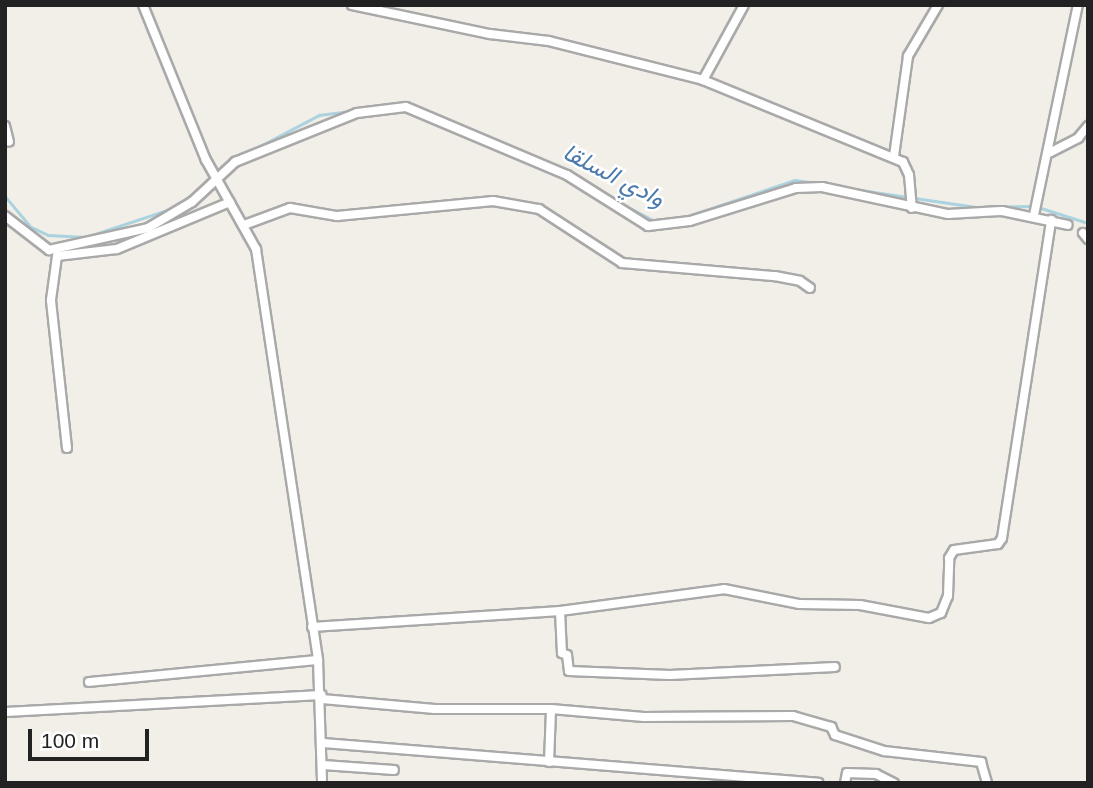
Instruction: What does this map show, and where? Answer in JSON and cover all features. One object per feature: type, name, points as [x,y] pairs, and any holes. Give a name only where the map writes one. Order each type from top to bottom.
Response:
[{"type":"street","points":[[144,5],[216,178],[256,249],[265,291],[283,453],[318,660],[322,697],[322,783]]},
{"type":"street","points":[[352,5],[477,32],[549,41],[703,80],[894,156],[903,162],[909,175],[912,208]]},
{"type":"street","points":[[703,80],[744,5]]},
{"type":"street","points":[[894,156],[908,56],[939,5]]},
{"type":"street","points":[[1034,215],[1078,5]]},
{"type":"street","points":[[5,216],[49,250],[148,228],[192,202],[234,162],[357,113],[406,107],[567,175],[648,226],[690,221],[796,188],[822,187],[948,214],[1002,211],[1034,215],[1068,225]]},
{"type":"street","points":[[5,126],[9,142]]},
{"type":"street","points":[[1049,153],[1078,138],[1088,126]]},
{"type":"street","points":[[244,225],[290,208],[337,216],[493,201],[538,209],[622,263],[775,276],[800,281],[810,288]]},
{"type":"street","points":[[67,448],[51,300],[57,256],[117,249],[230,202]]},
{"type":"street","points":[[312,628],[560,611],[724,589],[799,604],[860,605],[929,618],[941,613],[948,596],[949,558],[954,550],[998,544],[1002,538],[1051,220]]},
{"type":"street","points":[[560,611],[562,653],[567,655],[569,671],[670,675],[835,667]]},
{"type":"street","points":[[89,682],[318,660]]},
{"type":"street","points":[[5,712],[322,697],[435,709],[551,709],[644,717],[793,716],[831,727],[835,735],[884,751],[981,762],[987,783]]},
{"type":"street","points":[[550,762],[551,709]]},
{"type":"street","points":[[323,743],[818,783]]},
{"type":"street","points":[[323,765],[394,770]]},
{"type":"street","points":[[845,783],[848,773],[876,774],[894,783]]},
{"type":"waterway","name":"وادي السلقا","points":[[241,156],[319,115],[405,104]]},
{"type":"waterway","name":"وادي السلقا","points":[[457,124],[563,169]]},
{"type":"waterway","name":"وادي السلقا","points":[[221,167],[229,162]]},
{"type":"waterway","name":"وادي السلقا","points":[[188,201],[207,180]]},
{"type":"waterway","name":"وادي السلقا","points":[[679,219],[795,180],[816,183]]},
{"type":"waterway","name":"وادي السلقا","points":[[840,187],[976,207],[1035,206],[1088,223]]},
{"type":"waterway","name":"وادي السلقا","points":[[5,196],[31,227],[48,235],[86,237],[179,206]]},
{"type":"waterway","name":"وادي السلقا","points":[[611,198],[653,220],[665,220]]}]
